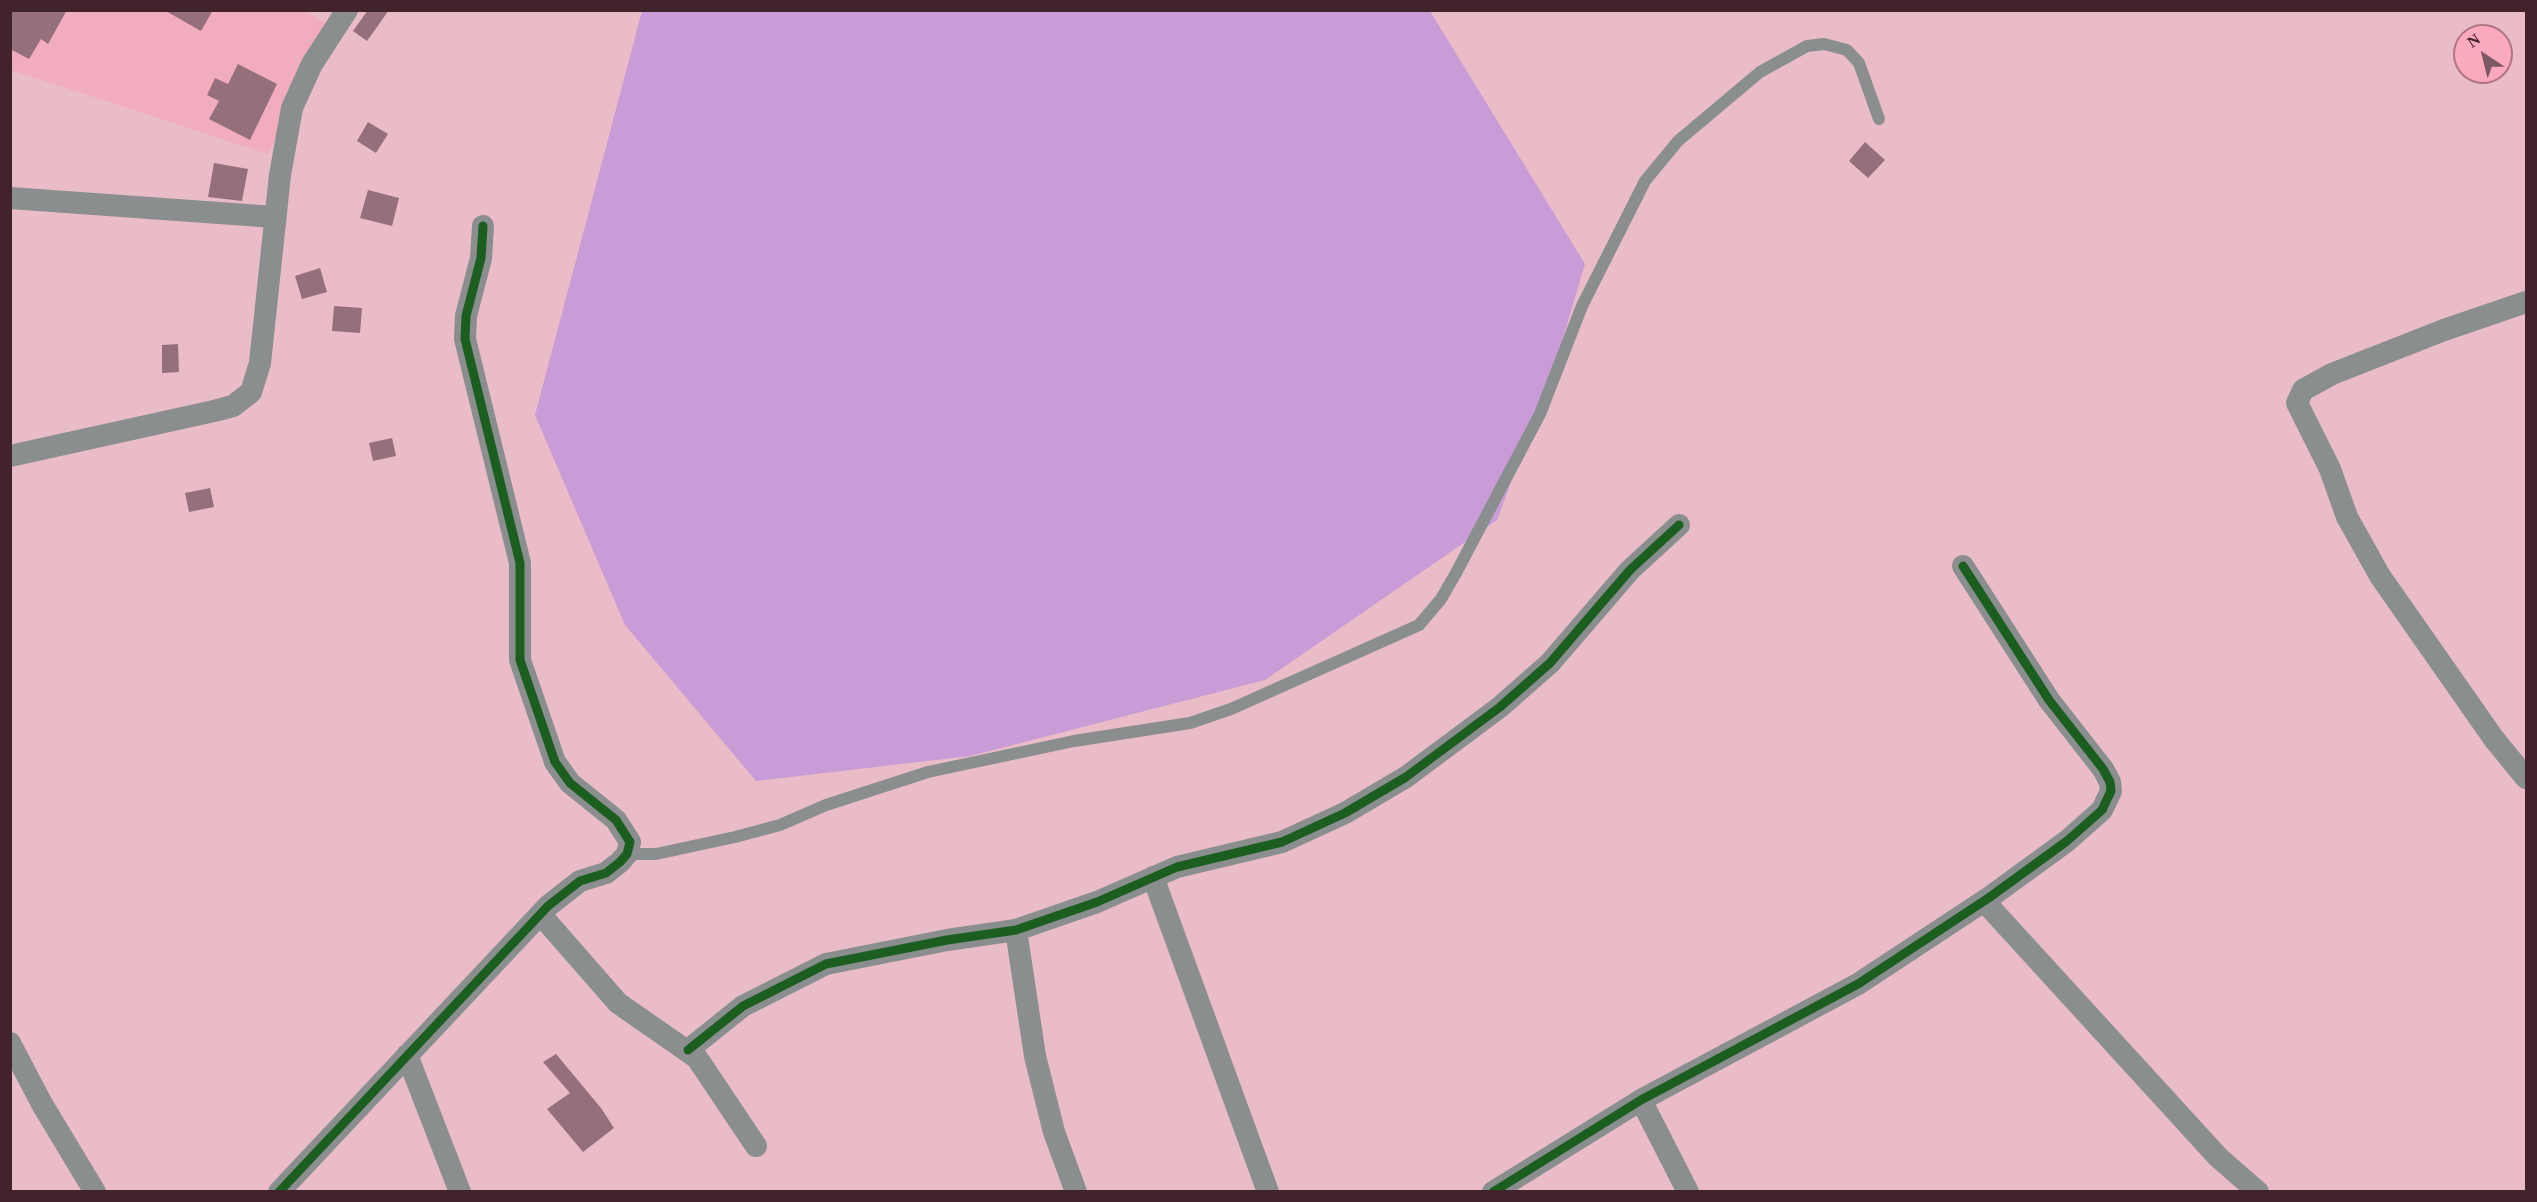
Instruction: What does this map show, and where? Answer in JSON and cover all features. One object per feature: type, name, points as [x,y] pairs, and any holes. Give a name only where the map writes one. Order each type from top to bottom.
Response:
[{"type":"street","points":[[10,456],[214,411],[245,398],[256,382],[260,363],[280,175],[292,108],[312,64],[347,10]]},
{"type":"street","points":[[10,198],[275,217]]},
{"type":"street","points":[[279,1191],[561,894],[580,881],[606,873],[627,854],[630,842],[616,820],[570,783],[555,762],[520,660],[520,563],[465,339],[466,315],[481,258],[483,226]]},
{"type":"street","points":[[2526,302],[2444,330],[2326,376],[2303,390],[2297,403],[2330,469],[2344,510],[2380,576],[2487,729],[2526,778]]},
{"type":"street","points":[[688,1050],[743,1006],[826,964],[947,940],[1016,930],[1097,902],[1177,867],[1282,842],[1345,813],[1406,777],[1500,707],[1550,663],[1630,570],[1678,525]]},
{"type":"street","points":[[1492,1191],[1641,1100],[1824,1005],[1920,945],[2058,848],[2095,817],[2110,798],[2110,782],[2103,769],[2049,700],[1963,566]]},
{"type":"street","points":[[1153,877],[1268,1191]]},
{"type":"street","points":[[1984,901],[2218,1157],[2258,1191]]},
{"type":"street","points":[[541,915],[618,1003],[688,1050],[705,1068],[756,1146]]},
{"type":"street","points":[[1016,930],[1035,1056],[1054,1132],[1076,1191]]},
{"type":"street","points":[[10,1043],[42,1104],[94,1191]]},
{"type":"street","points":[[407,1055],[460,1191]]},
{"type":"street","points":[[1641,1100],[1688,1191]]},
{"type":"lane","points":[[627,854],[657,854],[780,825],[890,783],[951,767],[1074,741],[1190,723],[1231,709],[1413,628],[1431,613],[1456,573],[1540,414],[1582,306],[1645,181],[1678,141],[1760,72],[1785,57],[1816,45],[1836,45],[1854,57],[1867,83],[1879,119]]},
{"type":"shaded area","points":[[304,10],[330,25],[268,154],[11,70],[11,11]]},
{"type":"shaded area","points":[[642,11],[1430,11],[1585,264],[1560,348],[1497,520],[1265,680],[970,756],[756,781],[625,625],[535,415]]},
{"type":"building","points":[[10,10],[67,10],[48,44],[41,39],[29,59],[10,49]]},
{"type":"building","points":[[164,10],[213,10],[201,31]]},
{"type":"building","points":[[368,10],[389,10],[367,41],[353,31]]},
{"type":"building","points":[[238,64],[277,84],[250,140],[209,119],[219,101],[207,95],[215,78],[228,84]]},
{"type":"building","points":[[368,122],[388,134],[376,153],[357,141]]},
{"type":"building","points":[[1865,142],[1885,160],[1868,178],[1849,161]]},
{"type":"building","points":[[214,163],[248,169],[242,201],[208,197]]},
{"type":"building","points":[[368,190],[399,198],[392,226],[360,218]]},
{"type":"building","points":[[320,268],[327,292],[302,299],[295,276]]},
{"type":"building","points":[[334,306],[362,308],[360,333],[332,331]]},
{"type":"building","points":[[178,344],[179,372],[162,373],[162,345]]},
{"type":"building","points":[[392,438],[396,456],[373,461],[369,443]]},
{"type":"building","points":[[210,488],[214,507],[189,512],[185,493]]},
{"type":"building","points":[[556,1054],[601,1108],[614,1128],[583,1152],[547,1109],[570,1093],[543,1062]]},
{"type":"cycle path","points":[[279,1192],[548,906],[580,881],[606,873],[627,854],[630,842],[616,820],[570,783],[555,762],[520,660],[520,563],[465,339],[466,316],[481,258],[483,226]]},
{"type":"cycle path","points":[[688,1050],[743,1006],[826,964],[947,940],[1016,930],[1097,902],[1177,867],[1282,842],[1345,813],[1406,777],[1500,707],[1550,663],[1630,570],[1679,525]]},
{"type":"cycle path","points":[[1493,1192],[1641,1100],[1858,984],[1990,897],[2067,841],[2102,810],[2111,791],[2110,782],[2103,769],[2049,700],[1963,566]]}]
